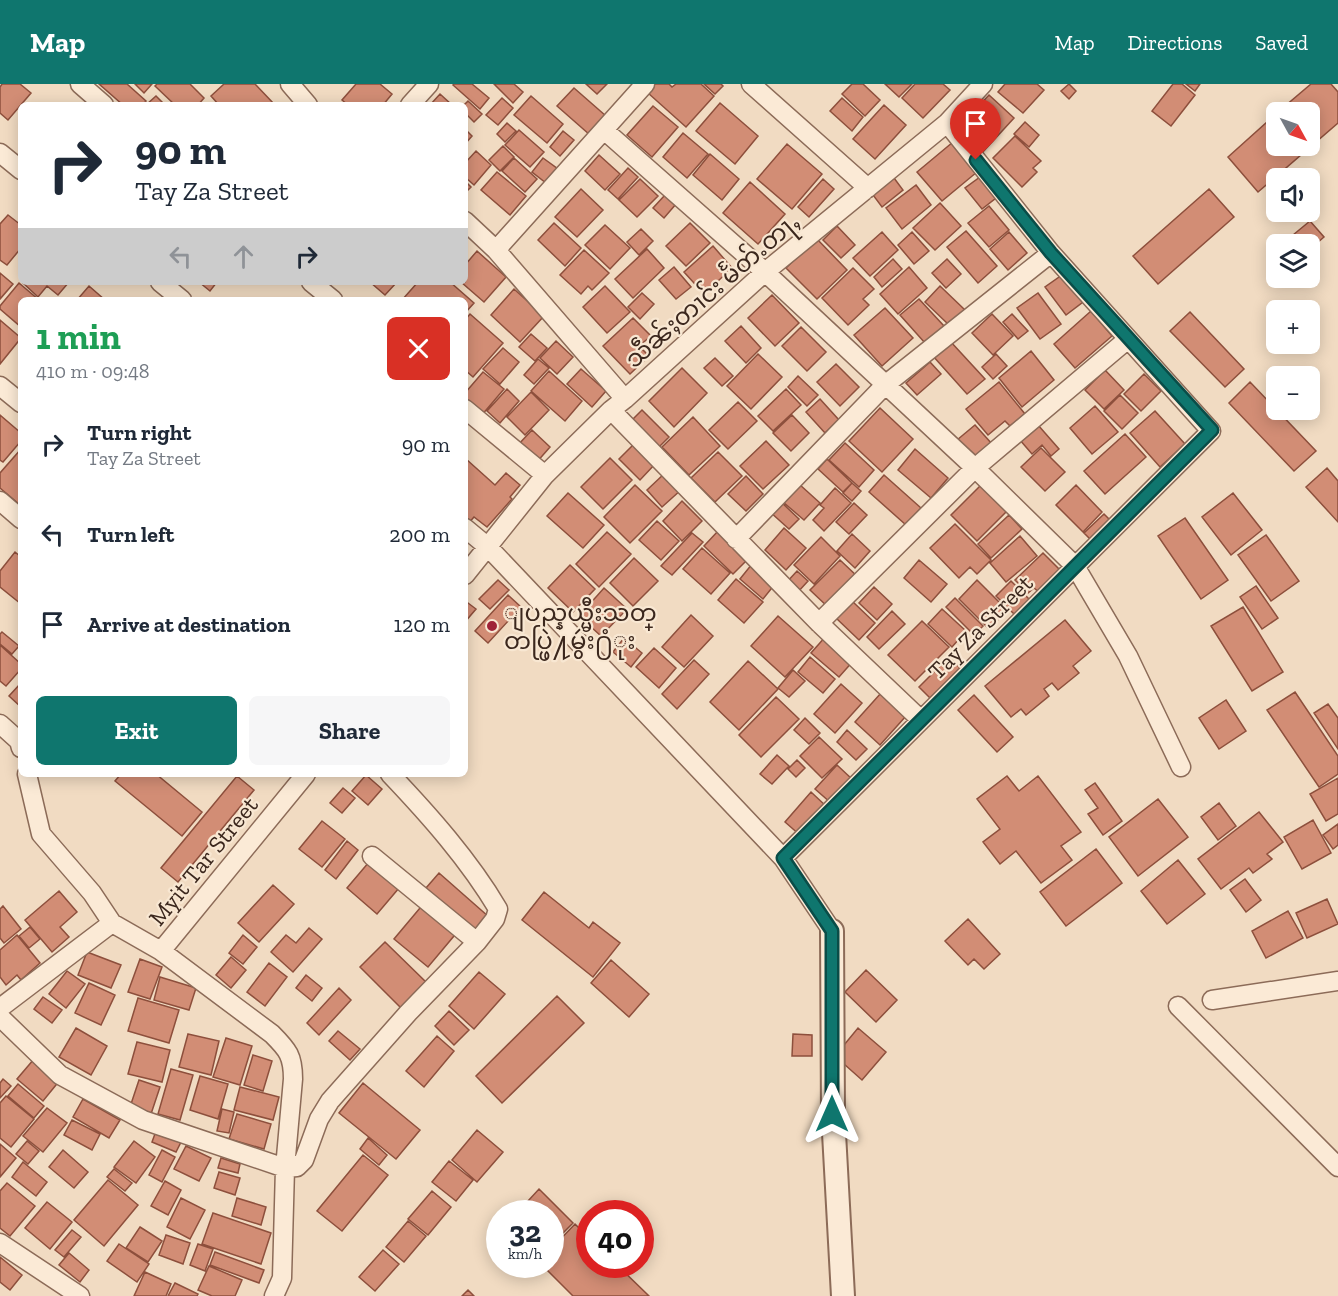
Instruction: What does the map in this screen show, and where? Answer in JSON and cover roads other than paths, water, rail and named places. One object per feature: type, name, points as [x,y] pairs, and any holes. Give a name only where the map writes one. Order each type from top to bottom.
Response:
[{"type":"street","points":[[80,84],[101,102]]},
{"type":"street","points":[[290,84],[305,102]]},
{"type":"street","points":[[413,102],[429,84]]},
{"type":"street","points":[[496,250],[645,84]]},
{"type":"street","points":[[751,84],[868,188]]},
{"type":"street","name":"သဵၼ်ႈတၢင်း မႅတ်ႉတႃႇ","points":[[488,547],[545,475],[618,404],[765,272],[947,123],[983,84]]},
{"type":"street","points":[[819,623],[975,468],[1128,339],[1051,253],[947,123]]},
{"type":"street","points":[[604,129],[765,272],[975,468],[1075,566],[1128,656],[1181,767]]},
{"type":"street","points":[[0,153],[18,168]]},
{"type":"street","points":[[468,224],[496,250],[618,404],[736,539],[819,623],[921,720]]},
{"type":"street","points":[[736,539],[885,385],[1051,253]]},
{"type":"street","points":[[164,285],[178,297]]},
{"type":"street","points":[[315,285],[329,297]]},
{"type":"street","name":"Tay Za Street","points":[[783,858],[1212,430],[1128,339]]},
{"type":"street","points":[[0,386],[18,401]]},
{"type":"street","points":[[468,411],[545,475]]},
{"type":"street","points":[[0,501],[18,516]]},
{"type":"street","points":[[468,530],[488,547],[783,858],[832,931],[832,1114],[843,1296]]},
{"type":"street","points":[[468,571],[488,547]]},
{"type":"street","points":[[0,724],[18,740]]},
{"type":"street","points":[[28,777],[41,834],[92,893],[112,923],[161,951],[272,1034],[288,1049],[293,1065],[293,1078],[285,1168],[282,1278],[274,1296]]},
{"type":"street","name":"Myit Tar Street","points":[[161,951],[304,777]]},
{"type":"street","points":[[0,1017],[60,1075],[143,1120],[285,1168],[297,1167],[301,1164],[319,1119],[330,1101],[408,1013],[477,942],[495,919],[498,909],[485,887],[457,851],[393,777]]},
{"type":"street","points":[[372,856],[477,942]]},
{"type":"street","points":[[0,1008],[112,923]]},
{"type":"street","points":[[1212,1000],[1338,981]]},
{"type":"street","points":[[1178,1006],[1338,1167]]},
{"type":"street","points":[[0,1243],[80,1296]]},
{"type":"place","name":"ျပည္နယ္မီးသတ္ တပ္ဖြဲ႔မွဴး႐ံုး","points":[[492,626]]}]
